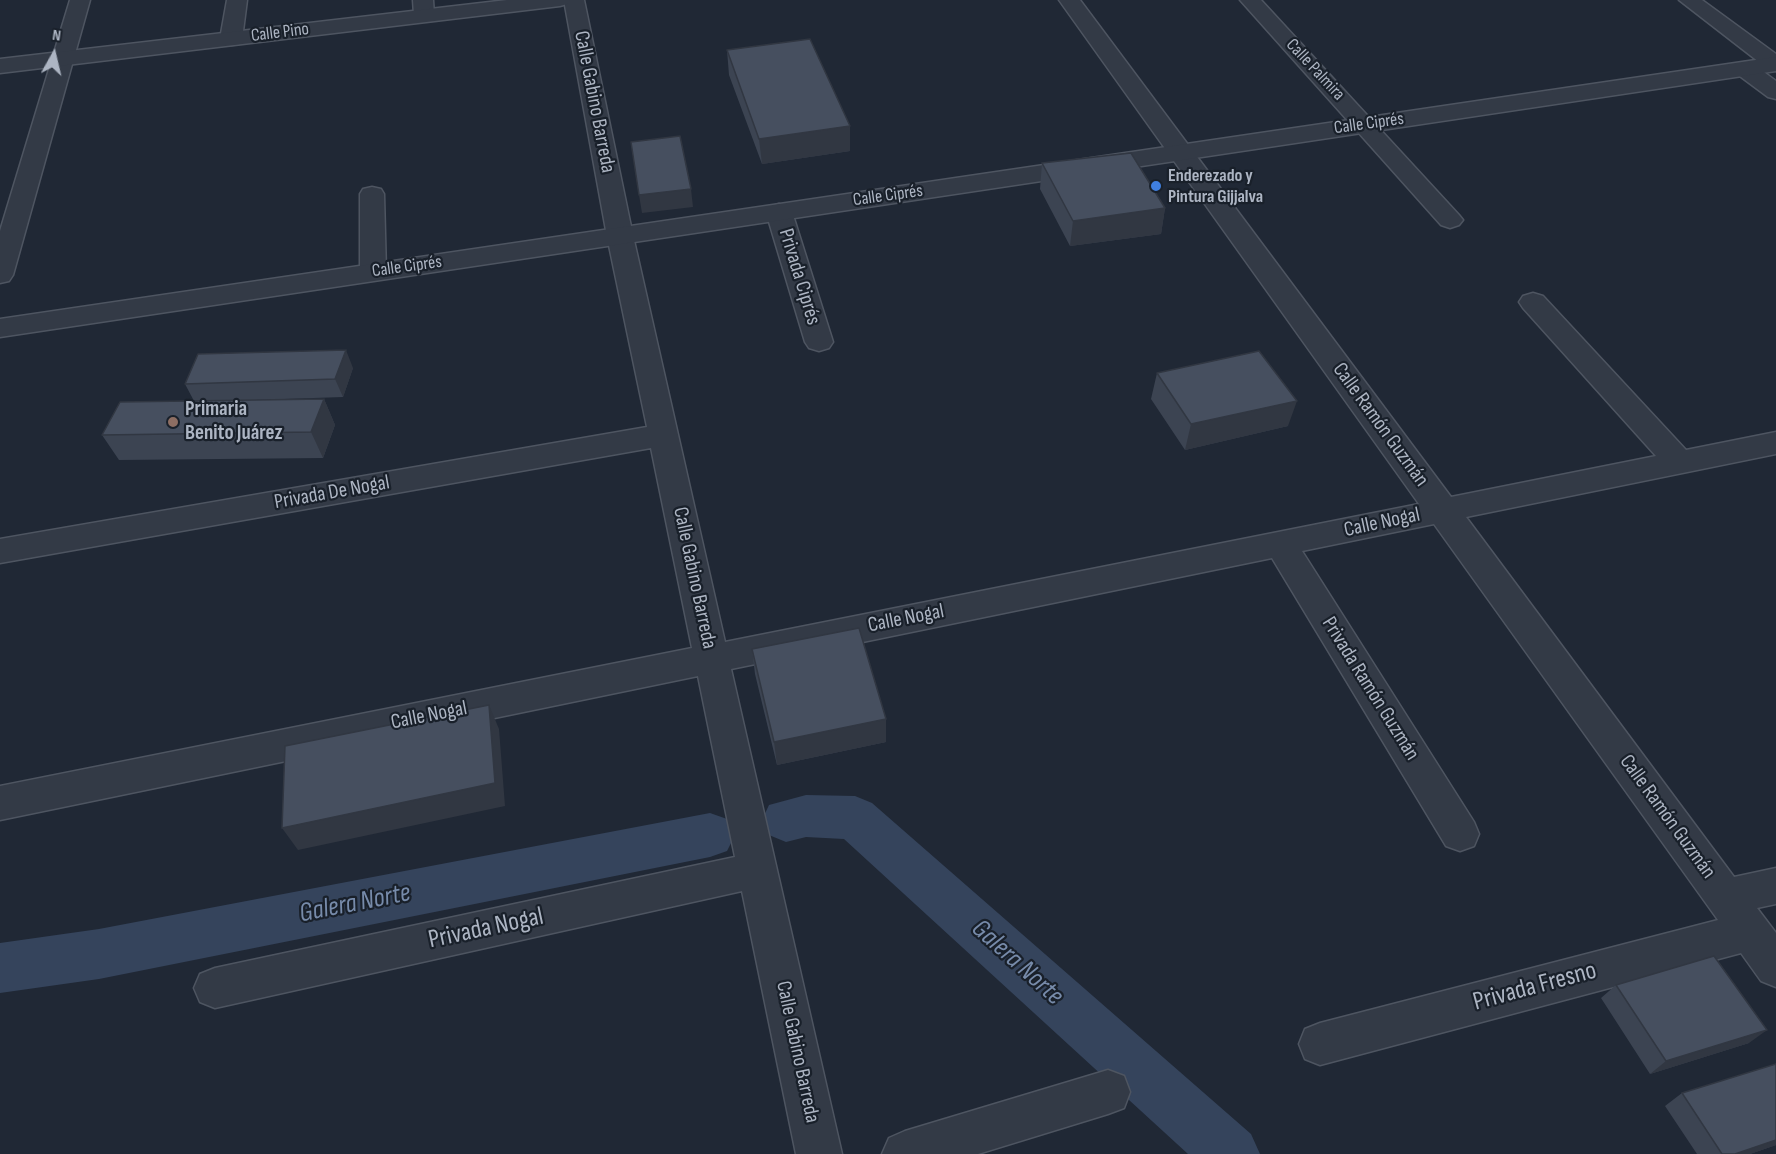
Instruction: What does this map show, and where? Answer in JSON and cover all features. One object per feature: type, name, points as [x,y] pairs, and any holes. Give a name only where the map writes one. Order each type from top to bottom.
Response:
[{"type":"street","points":[[0,275],[80,0]]},
{"type":"street","points":[[231,39],[237,0]]},
{"type":"street","name":"Calle Pino","points":[[0,66],[231,39],[424,7],[560,0]]},
{"type":"street","name":"Calle Gabino Barreda","points":[[574,0],[620,236],[819,1154]]},
{"type":"street","name":"Calle Ramón Guzmán","points":[[1069,0],[1776,966]]},
{"type":"street","name":"Calle Palmira","points":[[1250,0],[1450,220]]},
{"type":"street","points":[[1689,0],[1776,64]]},
{"type":"street","name":"Calle Ciprés","points":[[0,328],[1776,64]]},
{"type":"street","points":[[1745,69],[1776,92]]},
{"type":"street","points":[[372,194],[373,272]]},
{"type":"street","name":"Privada Ciprés","points":[[779,212],[819,342]]},
{"type":"street","points":[[1533,302],[1680,463]]},
{"type":"street","name":"Privada De Nogal","points":[[0,551],[663,435]]},
{"type":"street","name":"Calle Nogal","points":[[0,802],[1776,443]]},
{"type":"street","name":"Privada Ramón Guzmán","points":[[1280,544],[1460,834]]},
{"type":"street","name":"Privada Nogal","points":[[215,988],[758,870]]},
{"type":"street","points":[[1725,897],[1776,886]]},
{"type":"street","name":"Privada Fresno","points":[[1320,1044],[1750,931]]},
{"type":"street","points":[[905,1154],[1108,1092]]},
{"type":"building","points":[[810,39],[850,126],[759,139],[727,50]]},
{"type":"building","points":[[680,136],[691,189],[639,195],[631,142]]},
{"type":"building","points":[[1131,153],[1165,208],[1073,221],[1042,163]]},
{"type":"building","points":[[346,350],[335,379],[185,384],[198,354]]},
{"type":"building","points":[[1259,351],[1297,401],[1191,424],[1157,373]]},
{"type":"building","points":[[324,399],[311,432],[102,435],[120,402]]},
{"type":"building","points":[[859,628],[886,719],[774,742],[752,649]]},
{"type":"building","points":[[489,705],[495,783],[282,828],[285,746]]},
{"type":"building","points":[[1714,956],[1767,1030],[1666,1061],[1616,985]]},
{"type":"building","points":[[1776,1064],[1776,1140],[1735,1154],[1722,1154],[1682,1093]]},
{"type":"waterway","name":"Galera Norte","points":[[786,820],[806,816],[855,818],[1231,1154]]},
{"type":"waterway","name":"Galera Norte","points":[[0,968],[99,954],[710,835]]},
{"type":"place","name":"Enderezado y Pintura Gijjalva","points":[[1156,186]]},
{"type":"place","name":"Primaria Benito Juárez","points":[[173,422]]}]
